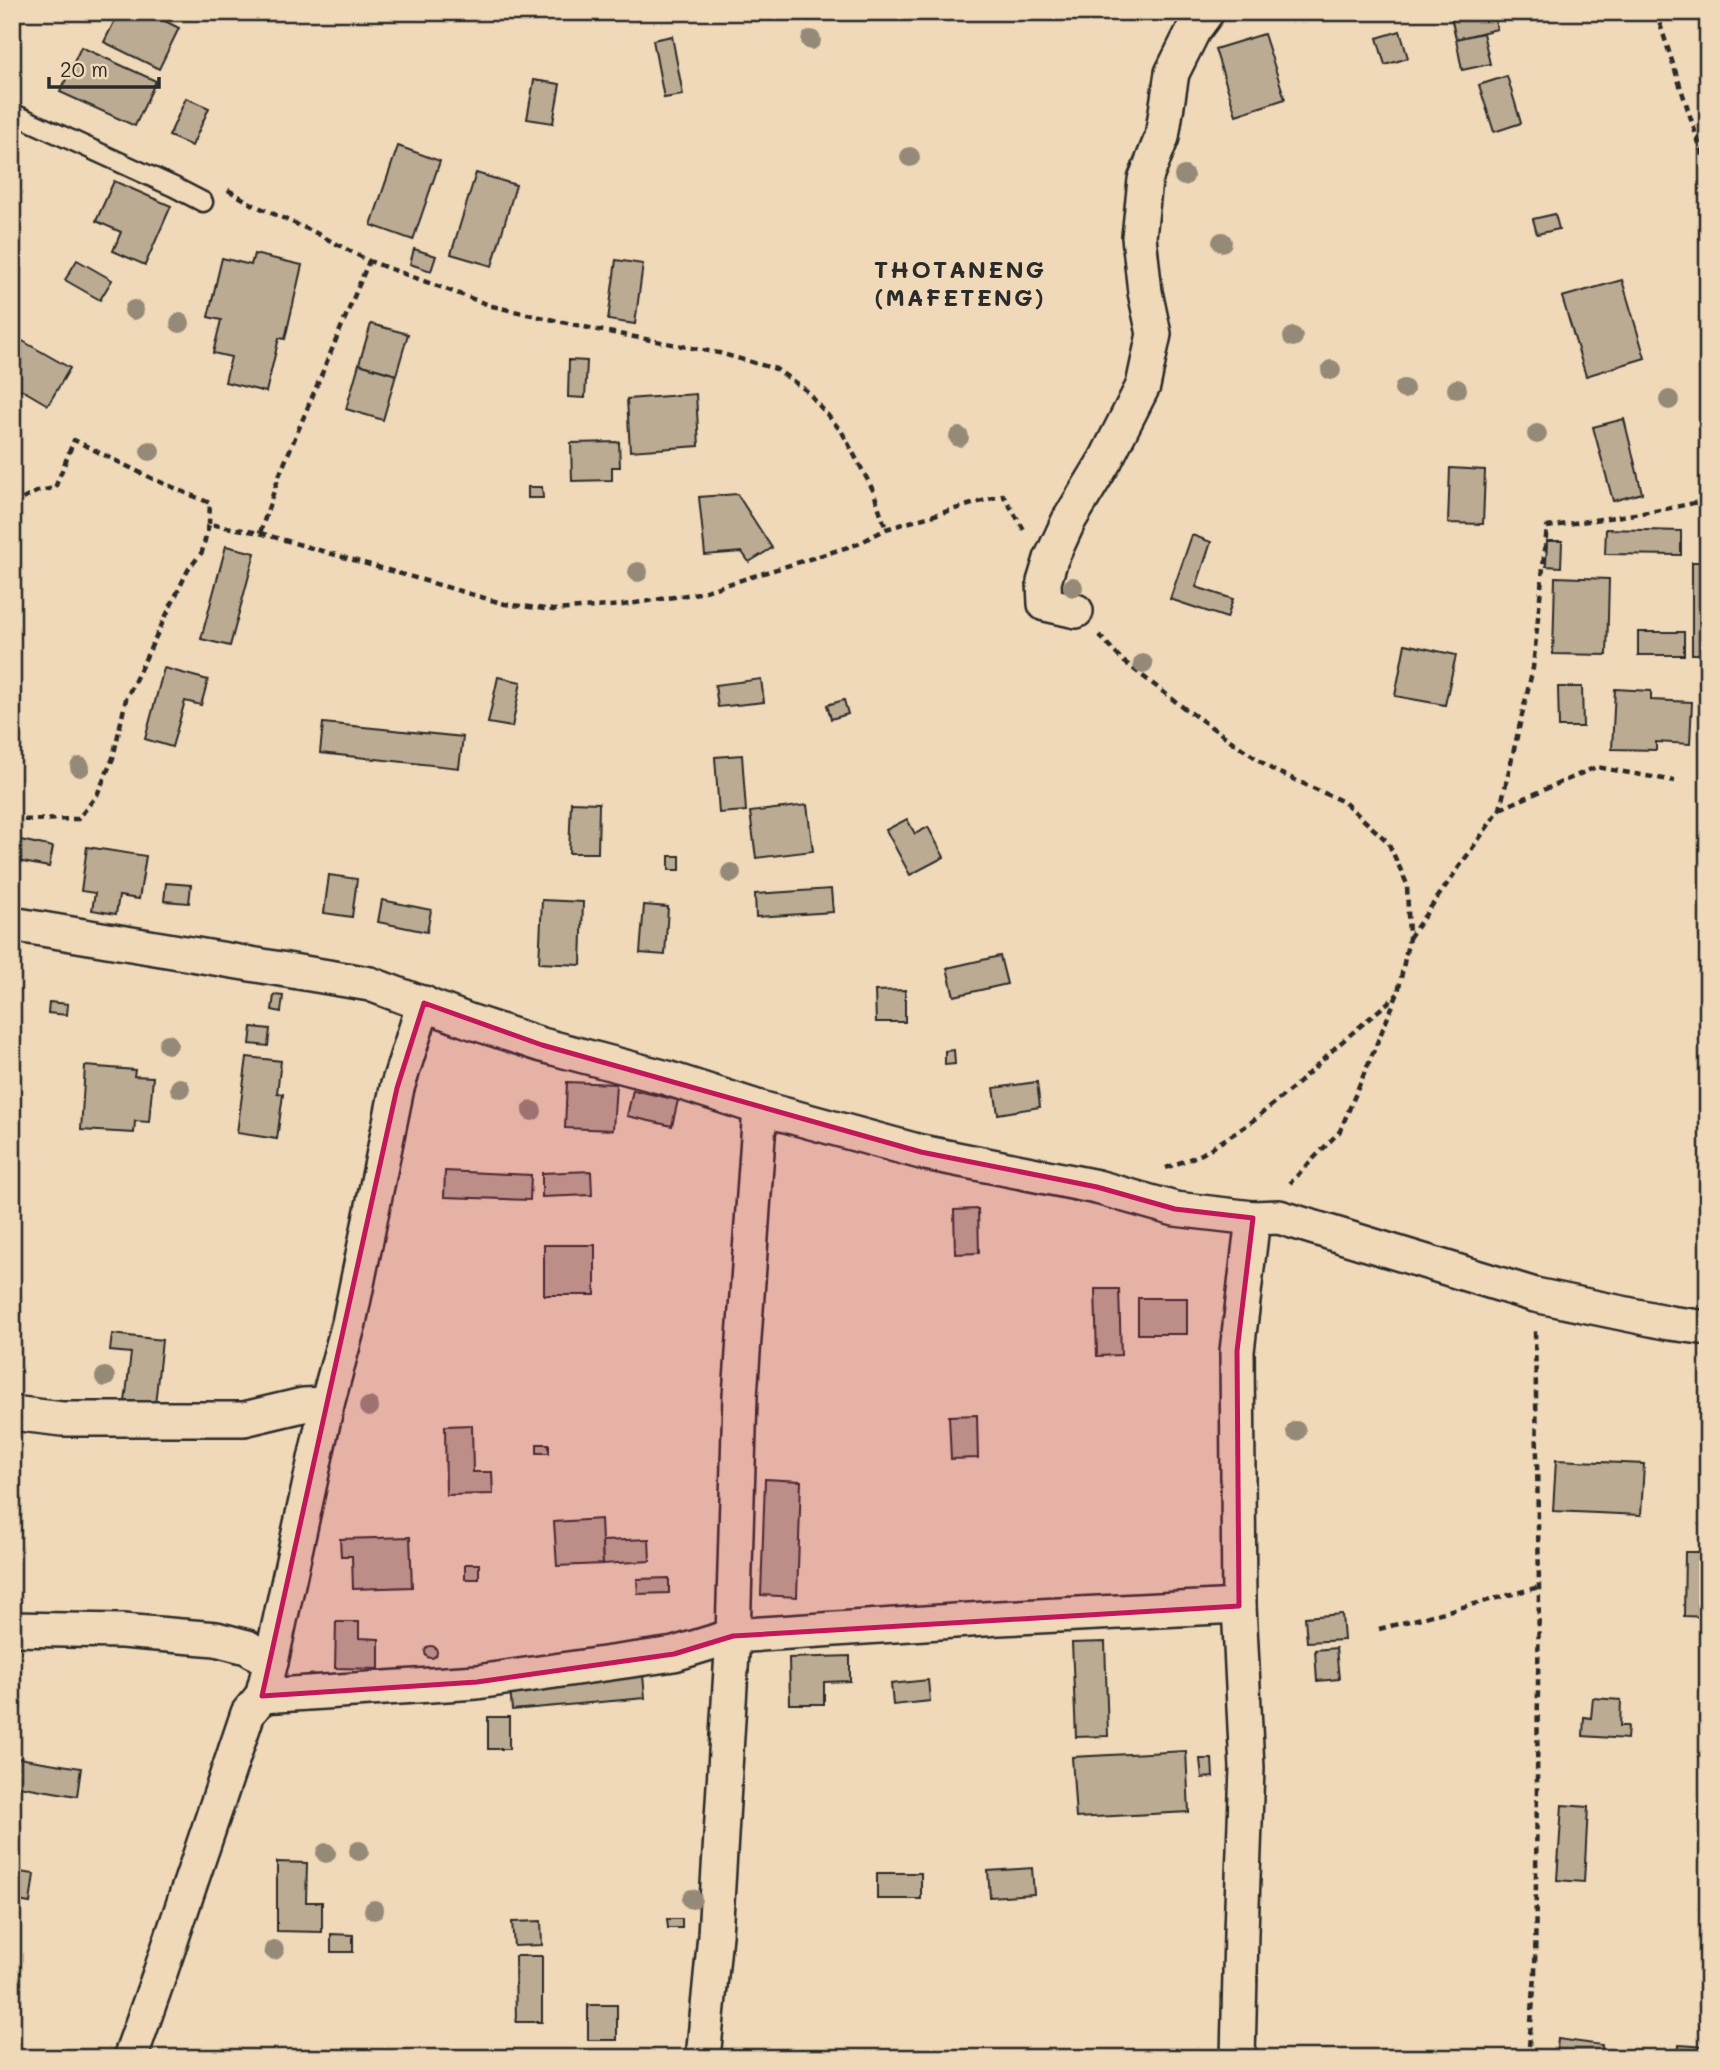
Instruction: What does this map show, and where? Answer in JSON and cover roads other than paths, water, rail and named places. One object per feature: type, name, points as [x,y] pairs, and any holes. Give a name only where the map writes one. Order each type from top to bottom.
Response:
[{"type":"street","points":[[1076,611],[1045,604],[1044,582],[1051,559],[1069,520],[1106,459],[1143,386],[1154,334],[1145,292],[1139,237],[1146,180],[1162,137],[1172,73],[1193,31],[1208,12]]},
{"type":"street","points":[[12,924],[370,984],[542,1045],[667,1078],[760,1108],[921,1152],[1097,1187],[1175,1209],[1266,1218],[1535,1295],[1670,1323],[1708,1328]]},
{"type":"street","points":[[130,2058],[248,1713],[262,1696],[327,1404],[349,1323],[397,1088],[424,1003]]},
{"type":"street","points":[[703,2058],[715,1935],[733,1636],[740,1396],[760,1108]]},
{"type":"street","points":[[1238,2058],[1247,1768],[1239,1606],[1237,1351],[1266,1218]]},
{"type":"street","points":[[12,1413],[62,1419],[244,1419],[303,1405],[327,1404]]},
{"type":"street","points":[[262,1696],[477,1682],[674,1654],[733,1636],[999,1618],[1239,1606]]},
{"type":"street","points":[[12,1629],[122,1631],[216,1639],[247,1647],[271,1662]]},
{"type":"lane","points":[[12,113],[203,202]]},
{"type":"district","name":"THOTANENG (MAFETENG)","points":[[960,282]]}]
